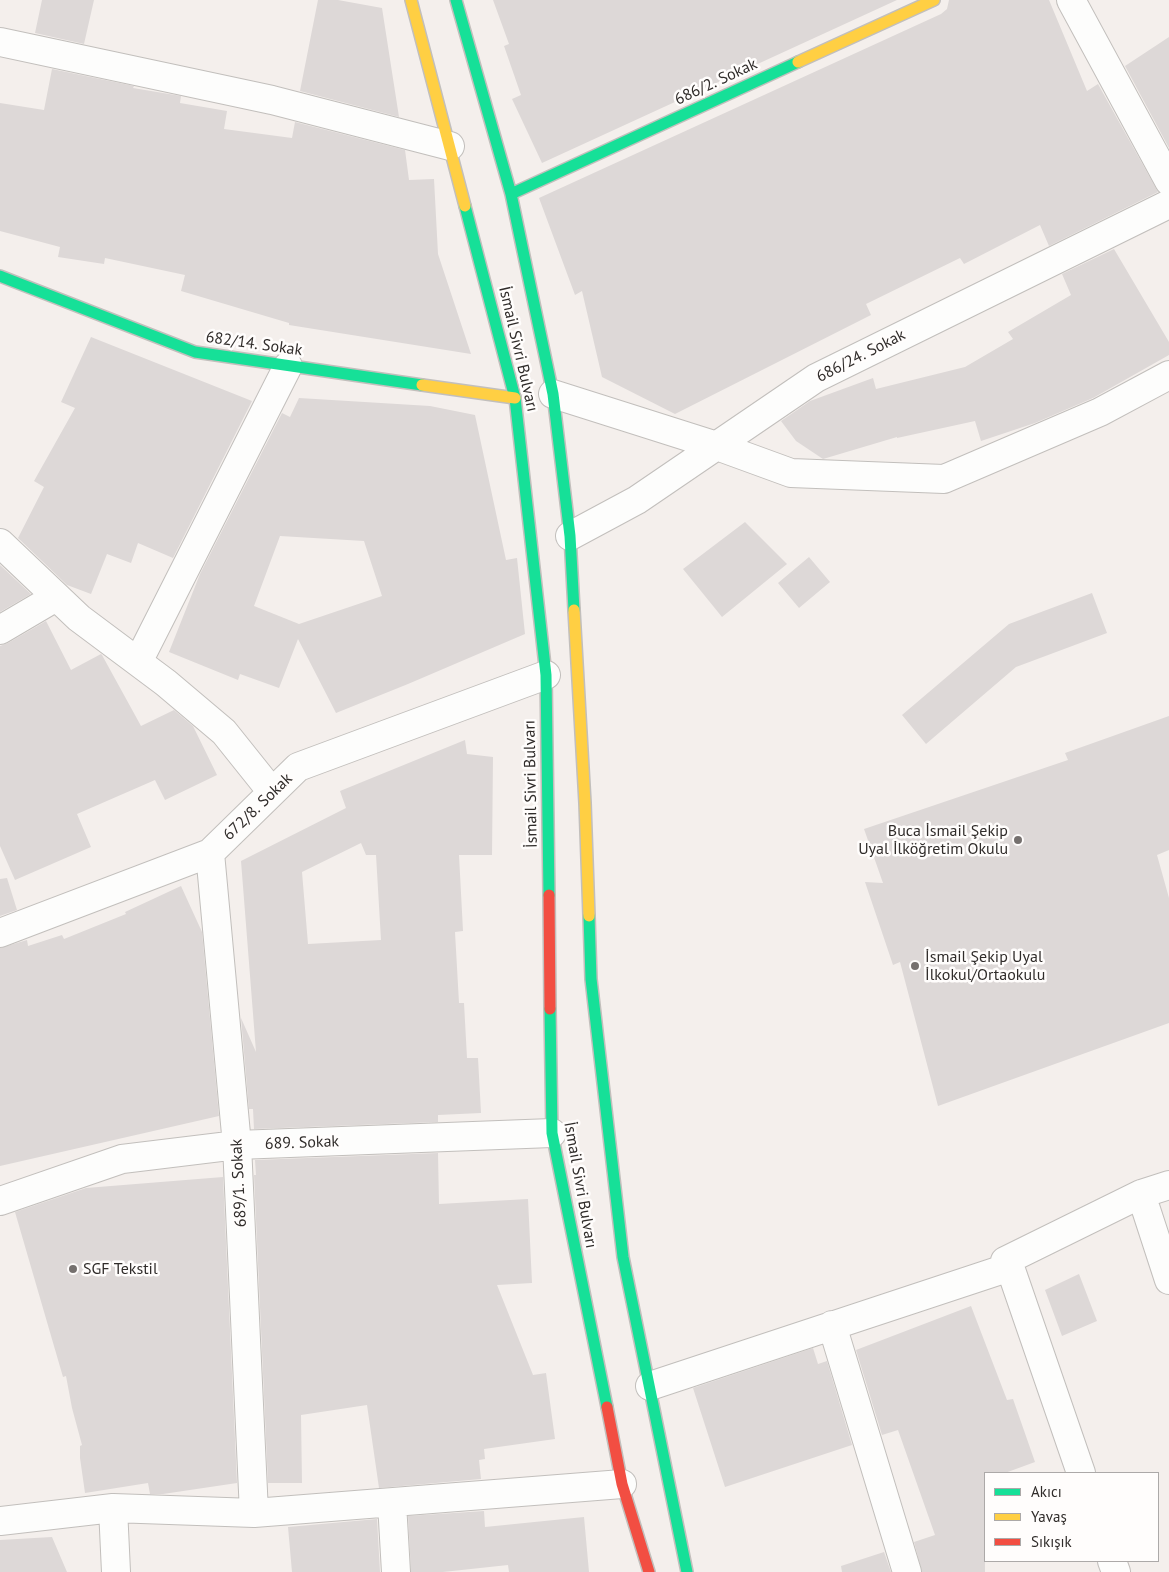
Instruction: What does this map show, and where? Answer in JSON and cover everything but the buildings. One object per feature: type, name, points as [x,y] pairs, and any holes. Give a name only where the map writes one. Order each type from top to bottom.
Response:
[{"type":"main road","name":"İsmail Sivri Bulvarı","points":[[411,0],[515,398],[546,675],[552,1133],[622,1484],[649,1572]]},
{"type":"main road","name":"İsmail Sivri Bulvarı","points":[[456,0],[511,194],[552,394],[570,536],[585,803],[591,980],[623,1257],[687,1572]]},
{"type":"main road","name":"686/2. Sokak","points":[[511,194],[934,0]]},
{"type":"main road","name":"682/14. Sokak","points":[[0,276],[195,352],[515,398]]},
{"type":"street","points":[[1071,0],[1169,181]]},
{"type":"street","points":[[0,42],[272,100],[450,146]]},
{"type":"street","name":"686/24. Sokak","points":[[570,536],[637,500],[816,378],[1169,204]]},
{"type":"street","points":[[138,662],[288,366]]},
{"type":"street","points":[[552,394],[717,446],[791,473],[944,478],[1100,412],[1169,375]]},
{"type":"street","points":[[0,543],[79,618],[166,683],[224,732],[272,792]]},
{"type":"street","points":[[0,630],[56,597]]},
{"type":"street","name":"672/8. Sokak","points":[[0,933],[210,853],[298,767],[546,675]]},
{"type":"street","name":"689/1. Sokak","points":[[210,853],[237,1145],[254,1513]]},
{"type":"street","name":"689. Sokak","points":[[0,1201],[122,1159],[237,1145],[552,1133]]},
{"type":"street","points":[[1081,1472],[1010,1267],[1005,1261],[1141,1194],[1169,1185]]},
{"type":"street","points":[[1141,1194],[1169,1280]]},
{"type":"street","points":[[650,1386],[1010,1267]]},
{"type":"street","points":[[832,1325],[907,1572]]},
{"type":"street","points":[[0,1521],[113,1508],[254,1513],[622,1484]]},
{"type":"street","points":[[392,1503],[396,1572]]},
{"type":"street","points":[[113,1508],[116,1572]]},
{"type":"traffic: fast","points":[[456,0],[511,194],[553,394],[570,536],[574,610]]},
{"type":"traffic: fast","points":[[511,194],[798,62]]},
{"type":"traffic: fast","points":[[465,206],[515,398],[546,675],[549,895]]},
{"type":"traffic: fast","points":[[0,276],[195,352],[422,385]]},
{"type":"traffic: fast","points":[[589,916],[591,979],[623,1257],[687,1572]]},
{"type":"traffic: fast","points":[[550,1009],[552,1133],[607,1407]]},
{"type":"traffic: slow","points":[[411,0],[465,206]]},
{"type":"traffic: slow","points":[[798,62],[934,0]]},
{"type":"traffic: slow","points":[[422,385],[515,398]]},
{"type":"traffic: slow","points":[[574,610],[585,803],[589,916]]},
{"type":"traffic: jam","points":[[549,895],[550,1009]]},
{"type":"traffic: jam","points":[[607,1407],[622,1484],[649,1572]]},
{"type":"place","name":"Buca İsmail Şekip Uyal İlköğretim Okulu","points":[[1018,840]]},
{"type":"place","name":"İsmail Şekip Uyal İlkokul/Ortaokulu","points":[[915,966]]},
{"type":"place","name":"SGF Tekstil","points":[[73,1269]]}]
